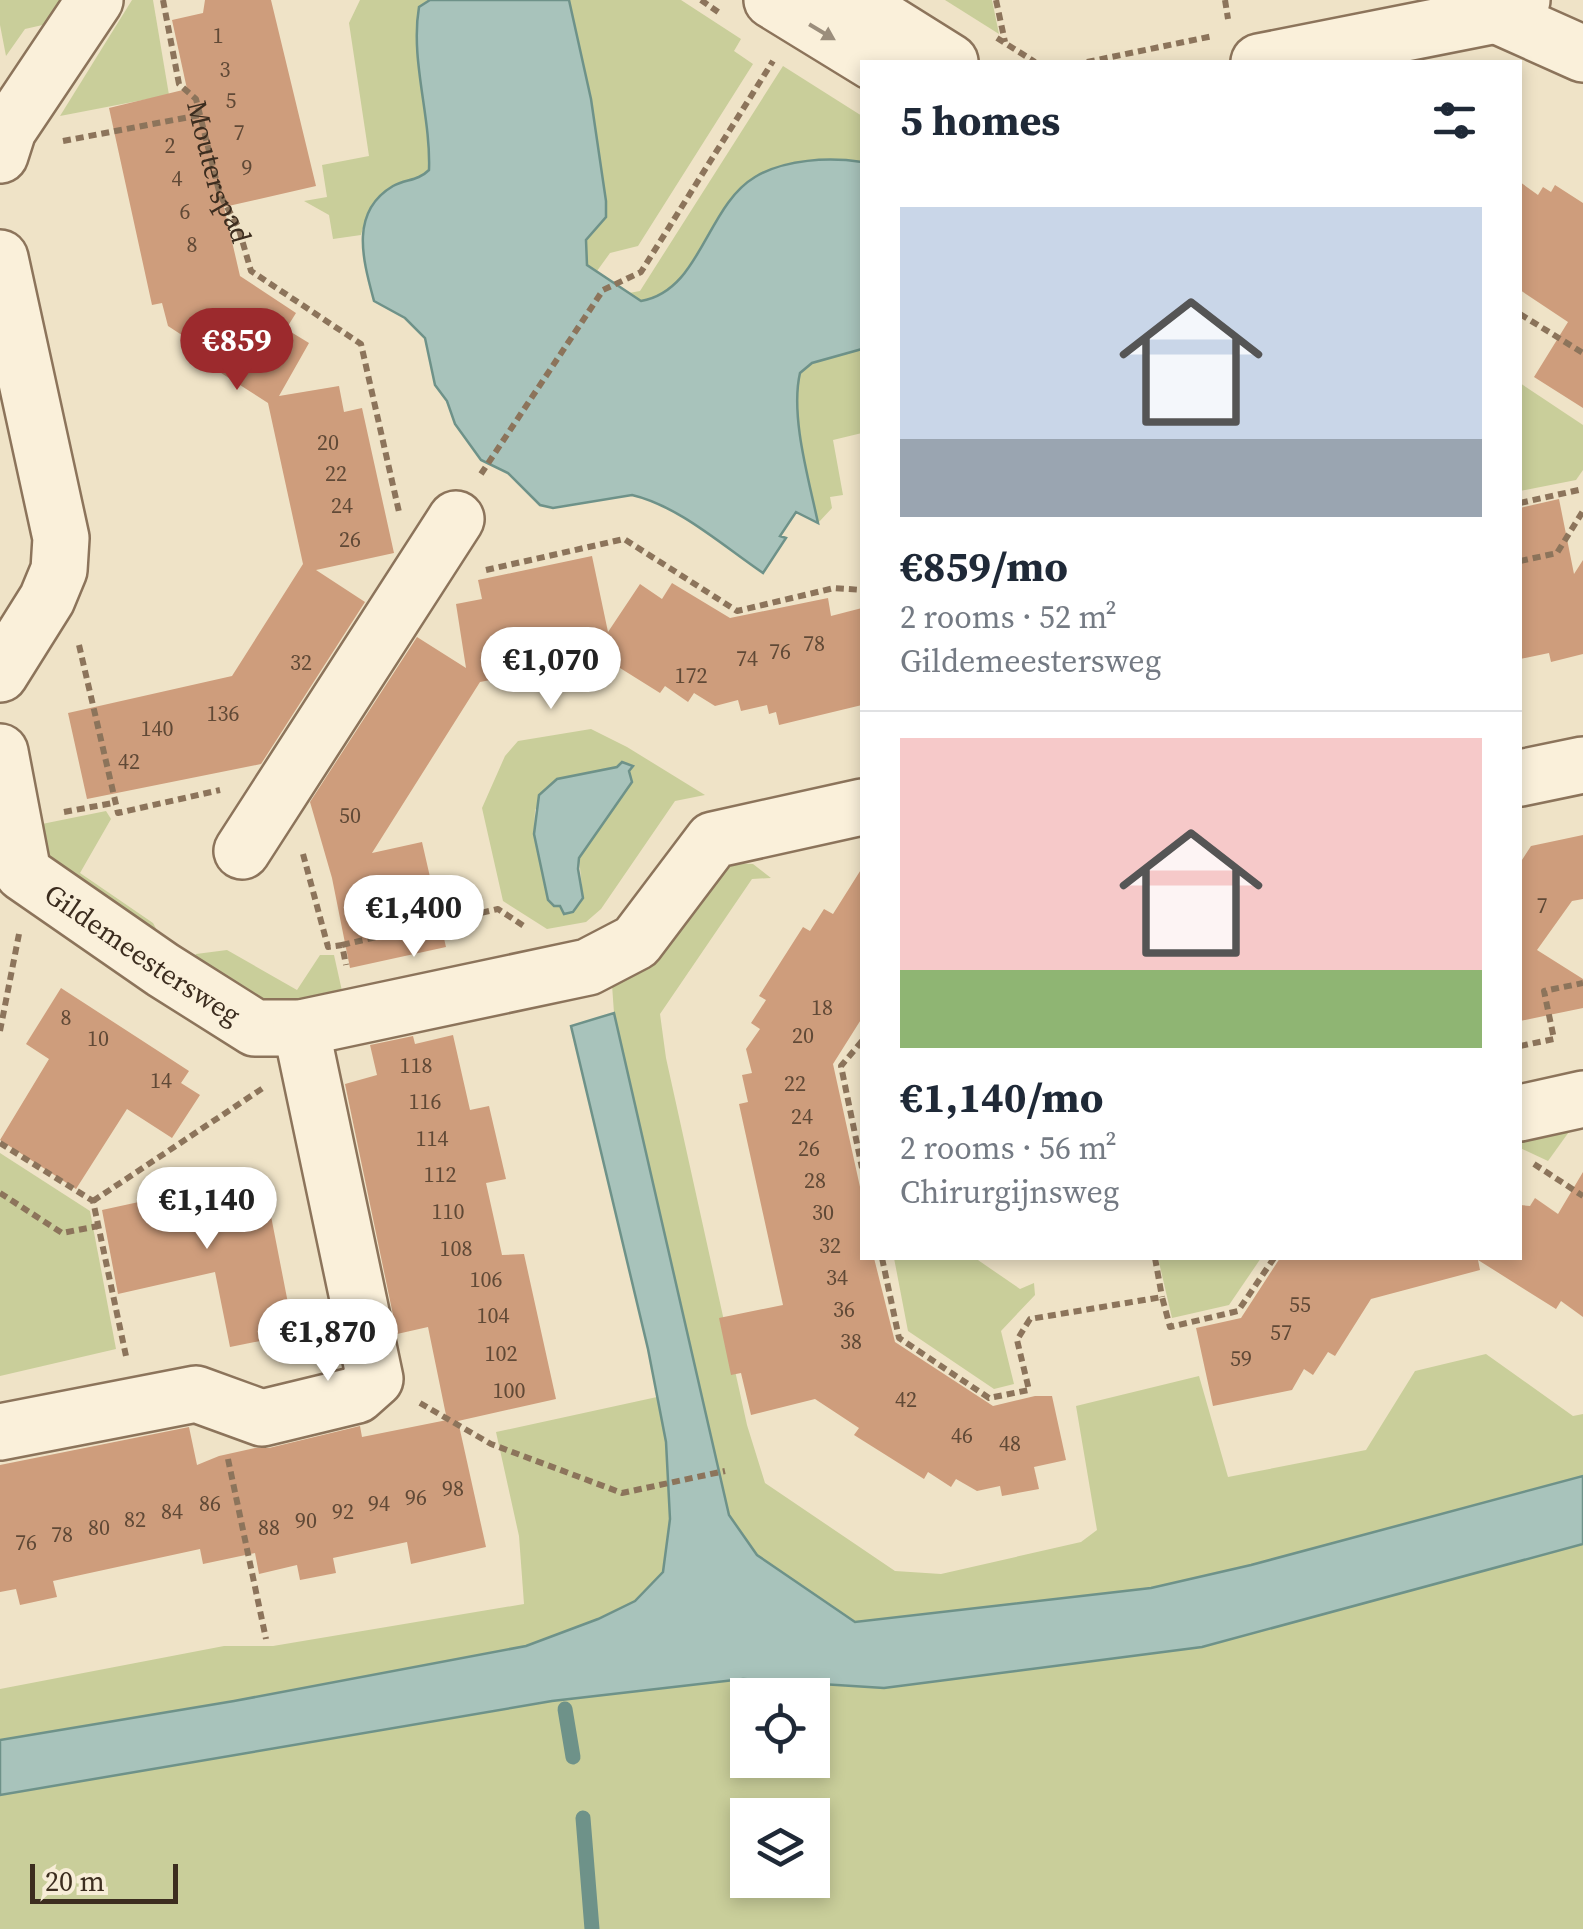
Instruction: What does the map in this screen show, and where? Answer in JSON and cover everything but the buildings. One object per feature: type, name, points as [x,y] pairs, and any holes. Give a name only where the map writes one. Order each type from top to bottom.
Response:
[{"type":"street","points":[[4,142],[96,0]]},
{"type":"street","points":[[851,0],[947,60]]},
{"type":"street","points":[[1268,60],[1509,7],[1583,54]]},
{"type":"street","points":[[775,26],[868,60]]},
{"type":"street","points":[[0,258],[61,538],[59,570],[0,674]]},
{"type":"street","points":[[242,850],[469,496]]},
{"type":"street","name":"Gildemeestersweg","points":[[0,752],[18,876],[255,1028],[304,1043],[356,1016],[588,967],[636,942],[713,840],[860,807]]},
{"type":"street","points":[[1522,778],[1583,765]]},
{"type":"street","points":[[0,1432],[196,1394],[262,1418],[357,1395],[375,1379],[304,1043]]},
{"type":"street","points":[[1522,1113],[1583,1099]]},
{"type":"path","name":"Mouterspad","points":[[162,0],[179,84],[196,99],[220,196],[238,226],[251,271],[360,344],[414,585]]},
{"type":"path","points":[[996,0],[1005,43]]},
{"type":"path","points":[[1097,60],[1231,32],[1224,0]]},
{"type":"path","points":[[469,496],[603,290],[641,272],[775,26]]},
{"type":"path","points":[[4,142],[30,148],[200,115]]},
{"type":"path","points":[[1522,315],[1583,353]]},
{"type":"path","points":[[1522,503],[1583,489]]},
{"type":"path","points":[[1522,561],[1557,553],[1583,511]]},
{"type":"path","points":[[414,585],[624,539],[737,611],[834,588],[860,590]]},
{"type":"path","points":[[78,644],[118,813],[243,785],[292,813],[328,947],[498,910],[588,967]]},
{"type":"path","points":[[0,1031],[18,876]]},
{"type":"path","points":[[342,944],[356,1016]]},
{"type":"path","points":[[1522,1046],[1554,1040],[1544,991],[1583,983]]},
{"type":"path","points":[[93,1200],[304,1043]]},
{"type":"path","points":[[860,1043],[841,1066],[860,1158]]},
{"type":"path","points":[[0,1144],[93,1200],[137,1405]]},
{"type":"path","points":[[1522,1156],[1583,1196]]},
{"type":"path","points":[[0,1193],[62,1233],[98,1226]]},
{"type":"path","points":[[882,1260],[898,1338],[989,1398],[1029,1390],[1017,1340],[1030,1319],[1162,1297]]},
{"type":"path","points":[[1155,1260],[1170,1328],[1238,1311],[1273,1260]]},
{"type":"path","points":[[375,1379],[491,1444],[622,1494],[725,1470]]},
{"type":"path","points":[[215,1401],[266,1639]]},
{"type":"green space","points":[[0,0],[64,0],[47,24],[25,29],[6,56]]},
{"type":"green space","points":[[132,0],[153,0],[169,95],[60,116]]},
{"type":"green space","points":[[360,0],[430,0],[419,7],[417,27],[429,170],[384,193],[370,212],[361,235],[333,239],[329,215],[304,201],[327,197],[322,165],[369,156],[349,23]]},
{"type":"green space","points":[[569,0],[681,0],[741,39],[734,51],[753,64],[638,246],[610,253],[597,271],[587,265],[586,240],[606,217],[606,201],[591,99]]},
{"type":"green space","points":[[945,0],[992,0],[999,34]]},
{"type":"green space","points":[[783,66],[860,115],[860,162],[804,162],[701,248],[679,280],[659,298],[641,301],[629,293],[640,291]]},
{"type":"green space","points":[[860,350],[860,433],[833,440],[843,495],[830,497],[832,508],[818,523],[797,409],[800,373],[812,363]]},
{"type":"green space","points":[[1522,384],[1583,425],[1583,470],[1576,480],[1522,491]]},
{"type":"green space","points":[[591,729],[705,795],[675,801],[601,909],[586,922],[547,929],[503,901],[482,808],[505,756],[518,741]],"holes":[[[617,767],[632,782],[579,858],[583,898],[564,913],[548,899],[534,834],[535,810],[557,779]]]},
{"type":"green space","points":[[106,811],[111,819],[80,873],[153,923],[159,934],[53,872],[42,824]]},
{"type":"green space","points":[[729,863],[753,864],[771,878],[752,879],[660,1014],[666,1058],[747,1425],[765,1483],[895,1571],[941,1574],[1081,1542],[1097,1530],[1076,1406],[1199,1376],[1228,1477],[1366,1450],[1415,1371],[1486,1354],[1573,1416],[1583,1414],[1583,1476],[1151,1588],[888,1619],[855,1622],[757,1555],[729,1515],[614,1013],[612,985]]},
{"type":"green space","points":[[227,950],[297,990],[320,955],[334,955],[342,991],[261,1008],[190,963],[196,954]]},
{"type":"green space","points":[[1571,1129],[1548,1161],[1522,1149],[1522,1132]]},
{"type":"green space","points":[[0,1153],[90,1211],[116,1349],[0,1376]]},
{"type":"green space","points":[[894,1260],[978,1260],[1020,1289],[1034,1283],[1035,1295],[1001,1331],[1014,1384],[994,1389],[908,1331]]},
{"type":"green space","points":[[1158,1260],[1260,1260],[1229,1305],[1172,1318]]},
{"type":"green space","points":[[657,1397],[666,1442],[670,1519],[663,1572],[635,1601],[526,1646],[0,1740],[0,1689],[224,1646],[273,1646],[524,1604],[519,1536],[496,1432]]},
{"type":"green space","points":[[1583,1544],[1583,1929],[0,1929],[0,1795],[552,1701],[730,1680],[730,1778],[830,1778],[830,1685],[884,1688],[1202,1647]]},
{"type":"water","points":[[430,0],[569,0],[591,99],[606,201],[606,217],[586,240],[587,265],[641,301],[661,294],[677,281],[691,265],[725,207],[755,177],[780,166],[807,161],[860,162],[860,350],[812,363],[800,373],[799,428],[818,523],[796,512],[780,536],[786,538],[763,573],[684,517],[649,500],[632,495],[553,508],[540,505],[508,473],[481,460],[455,424],[447,401],[435,385],[425,338],[405,318],[374,301],[363,238],[370,209],[393,186],[429,170],[417,47],[419,7]]},
{"type":"water","points":[[622,762],[633,766],[629,771],[632,782],[579,858],[583,898],[573,912],[564,914],[560,906],[548,900],[534,834],[539,795],[557,779],[617,767]]},
{"type":"water","points":[[614,1013],[729,1515],[757,1555],[855,1622],[1151,1588],[1583,1476],[1583,1544],[1202,1647],[884,1688],[830,1685],[830,1678],[730,1678],[552,1701],[0,1795],[0,1740],[526,1646],[635,1601],[663,1572],[670,1519],[666,1442],[648,1349],[571,1026]]},
{"type":"waterway","points":[[565,1709],[573,1757]]},
{"type":"waterway","points":[[583,1818],[592,1929]]}]
